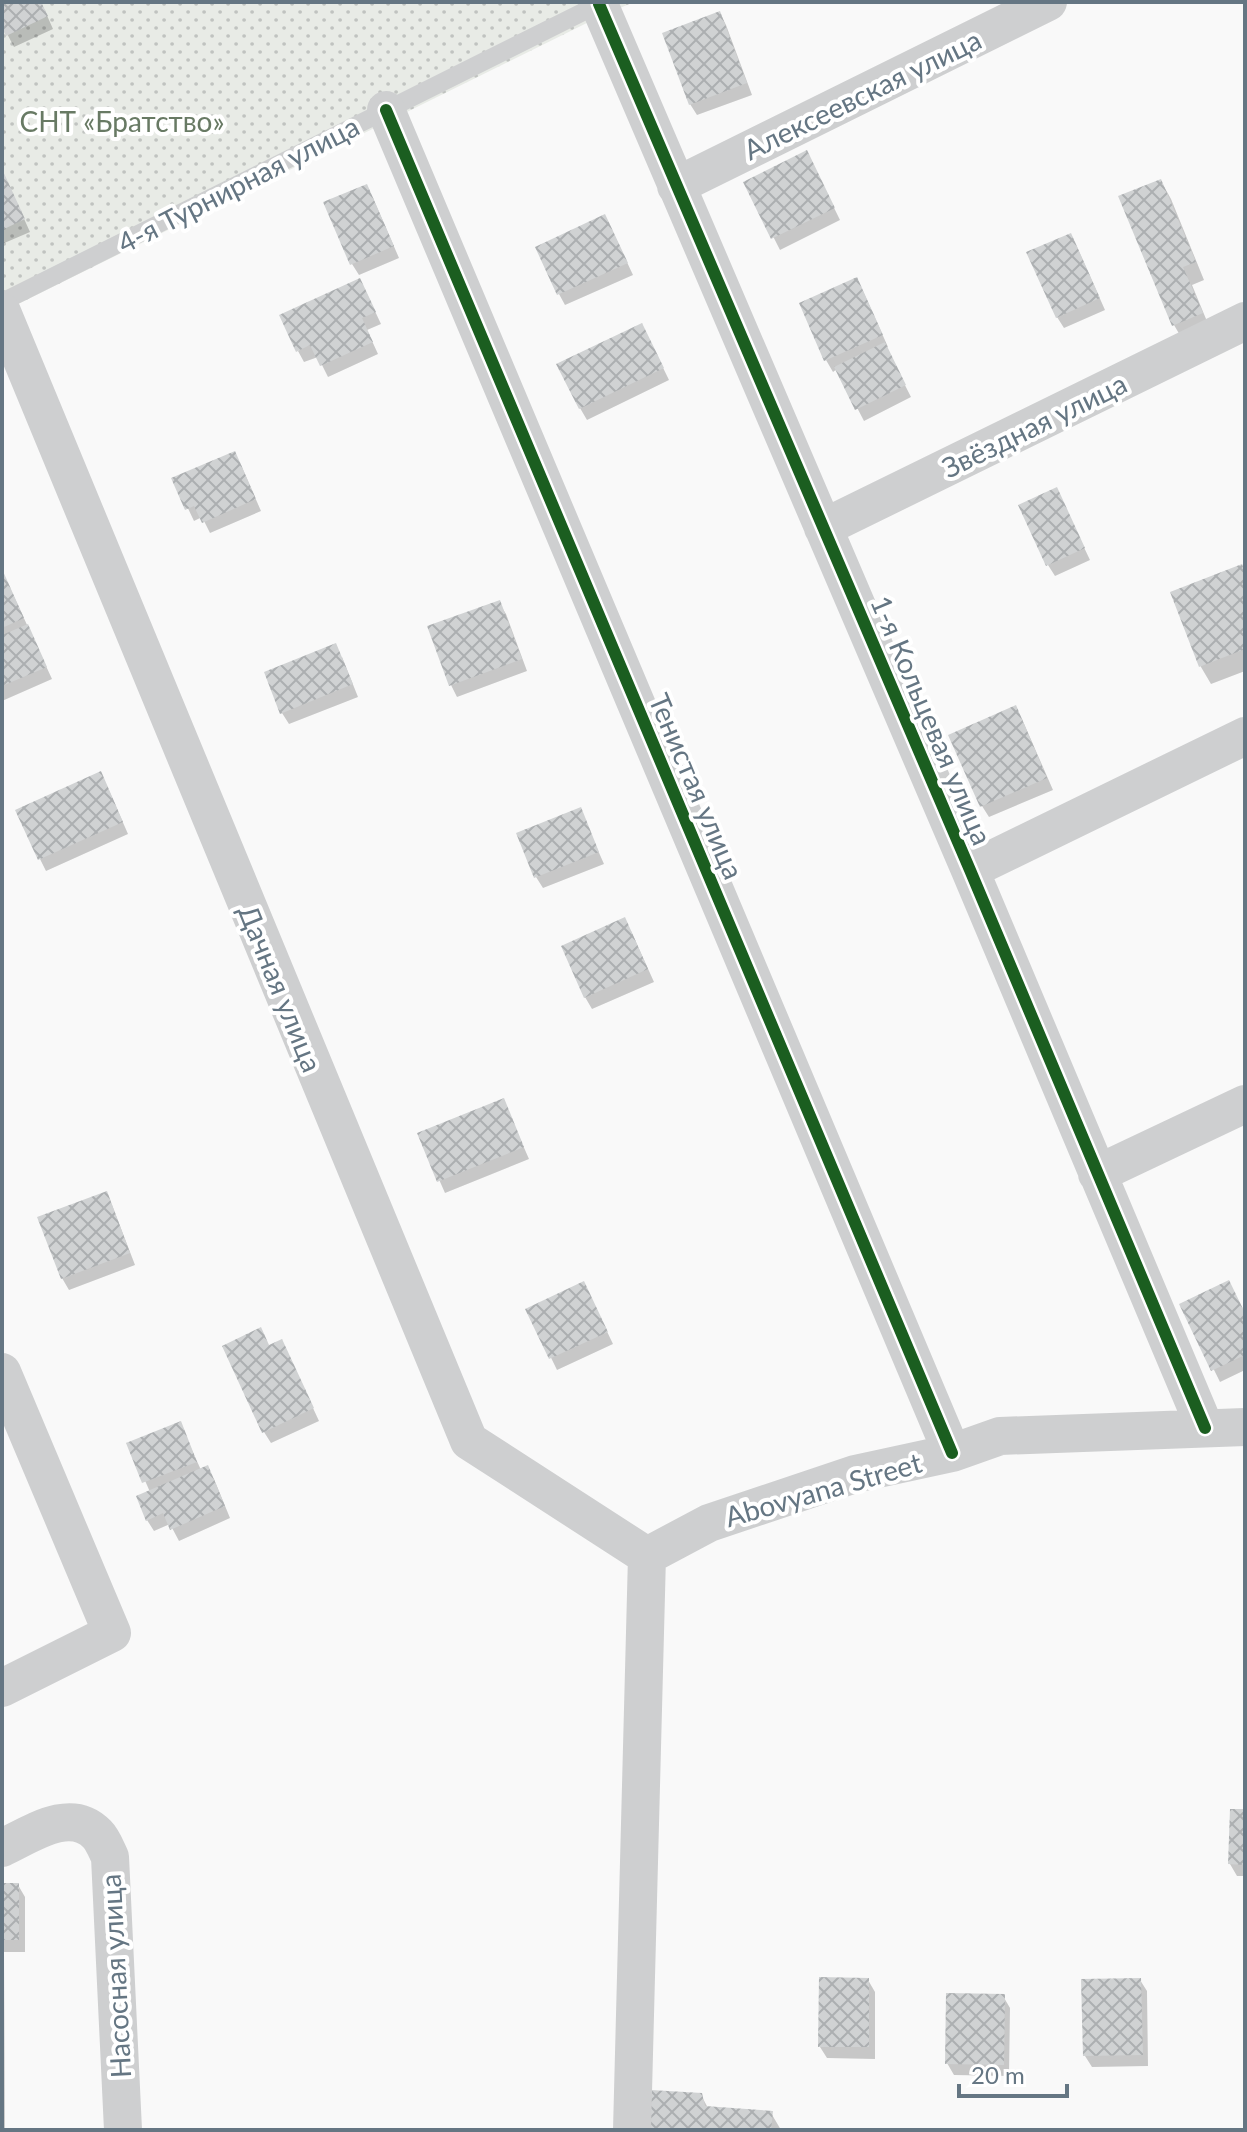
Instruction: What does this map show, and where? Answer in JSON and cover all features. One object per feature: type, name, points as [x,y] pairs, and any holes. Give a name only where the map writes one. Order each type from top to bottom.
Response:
[{"type":"street","name":"Алексеевская улица","points":[[676,186],[1048,2]]},
{"type":"street","name":"1-я Кольцевая улица","points":[[604,13],[1205,1428]]},
{"type":"street","name":"Тенистая улица","points":[[392,124],[952,1453]]},
{"type":"street","name":"Звёздная улица","points":[[823,528],[1245,321]]},
{"type":"street","name":"Дачная улица","points":[[8,325],[469,1441],[647,1556]]},
{"type":"street","points":[[970,870],[1245,736]]},
{"type":"street","points":[[1097,1174],[1245,1104]]},
{"type":"street","points":[[2,1372],[112,1633],[2,1688]]},
{"type":"street","name":"Abovyana Street","points":[[647,1556],[709,1523],[855,1474],[952,1453],[1000,1436],[1245,1427]]},
{"type":"street","points":[[632,2130],[647,1556]]},
{"type":"street","name":"Насосная улица","points":[[2,1848],[53,1824],[71,1822],[89,1827],[100,1837],[110,1857],[123,2130]]},
{"type":"lane","name":"4-я Турнирная улица","points":[[2,302],[392,124],[604,13]]},
{"type":"green space","name":"СНТ «Братство»","points":[[2,2],[634,2],[2,312]]},
{"type":"building","points":[[2,2],[41,2],[48,16],[6,36],[2,28]]},
{"type":"building","points":[[720,11],[747,83],[689,105],[662,33]]},
{"type":"building","points":[[807,150],[835,208],[771,239],[743,182]]},
{"type":"building","points":[[2,169],[25,219],[2,230]]},
{"type":"building","points":[[1161,179],[1196,262],[1183,267],[1203,313],[1172,326],[1118,196]]},
{"type":"building","points":[[367,184],[394,246],[350,265],[323,202]]},
{"type":"building","points":[[605,214],[628,263],[557,295],[535,247]]},
{"type":"building","points":[[1071,233],[1100,298],[1056,318],[1026,252]]},
{"type":"building","points":[[857,277],[883,335],[824,361],[799,303]]},
{"type":"building","points":[[360,278],[376,312],[362,318],[373,342],[320,366],[310,345],[296,352],[279,315]]},
{"type":"building","points":[[642,323],[664,368],[579,409],[556,364]]},
{"type":"building","points":[[885,342],[906,385],[855,410],[834,367]]},
{"type":"building","points":[[235,451],[256,499],[202,523],[194,506],[185,510],[171,478]]},
{"type":"building","points":[[1057,487],[1085,548],[1046,566],[1018,505]]},
{"type":"building","points":[[1242,564],[1245,572],[1245,649],[1199,667],[1170,592]]},
{"type":"building","points":[[2,569],[24,618],[2,628]]},
{"type":"building","points":[[500,600],[522,659],[449,686],[427,626]]},
{"type":"building","points":[[28,624],[47,667],[2,686],[2,635]]},
{"type":"building","points":[[336,643],[353,684],[280,714],[264,672]]},
{"type":"building","points":[[1016,705],[1047,778],[980,807],[948,735]]},
{"type":"building","points":[[101,771],[123,822],[38,860],[15,810]]},
{"type":"building","points":[[581,807],[599,852],[534,878],[516,833]]},
{"type":"building","points":[[625,917],[648,969],[584,998],[561,946]]},
{"type":"building","points":[[504,1098],[524,1147],[437,1182],[417,1133]]},
{"type":"building","points":[[107,1191],[130,1253],[61,1279],[37,1217]]},
{"type":"building","points":[[1229,1280],[1245,1313],[1245,1355],[1211,1371],[1179,1304]]},
{"type":"building","points":[[584,1281],[608,1332],[549,1359],[525,1309]]},
{"type":"building","points":[[261,1327],[269,1345],[282,1339],[314,1408],[262,1433],[222,1346]]},
{"type":"building","points":[[181,1421],[197,1462],[142,1483],[126,1443]]},
{"type":"building","points":[[208,1465],[225,1506],[170,1530],[163,1513],[146,1521],[136,1496]]},
{"type":"building","points":[[1230,1809],[1245,1809],[1245,1865],[1228,1864]]},
{"type":"building","points":[[2,1883],[19,1883],[19,1940],[2,1940]]},
{"type":"building","points":[[819,1977],[869,1978],[869,2047],[818,2047]]},
{"type":"building","points":[[1141,1978],[1143,2055],[1083,2056],[1081,1979]]},
{"type":"building","points":[[946,1993],[1005,1994],[1004,2065],[945,2064]]},
{"type":"building","points":[[651,2090],[702,2093],[705,2106],[773,2111],[771,2130],[648,2130]]},
{"type":"cycle path","points":[[599,4],[1205,1428]]},
{"type":"cycle path","points":[[386,110],[952,1453]]}]
